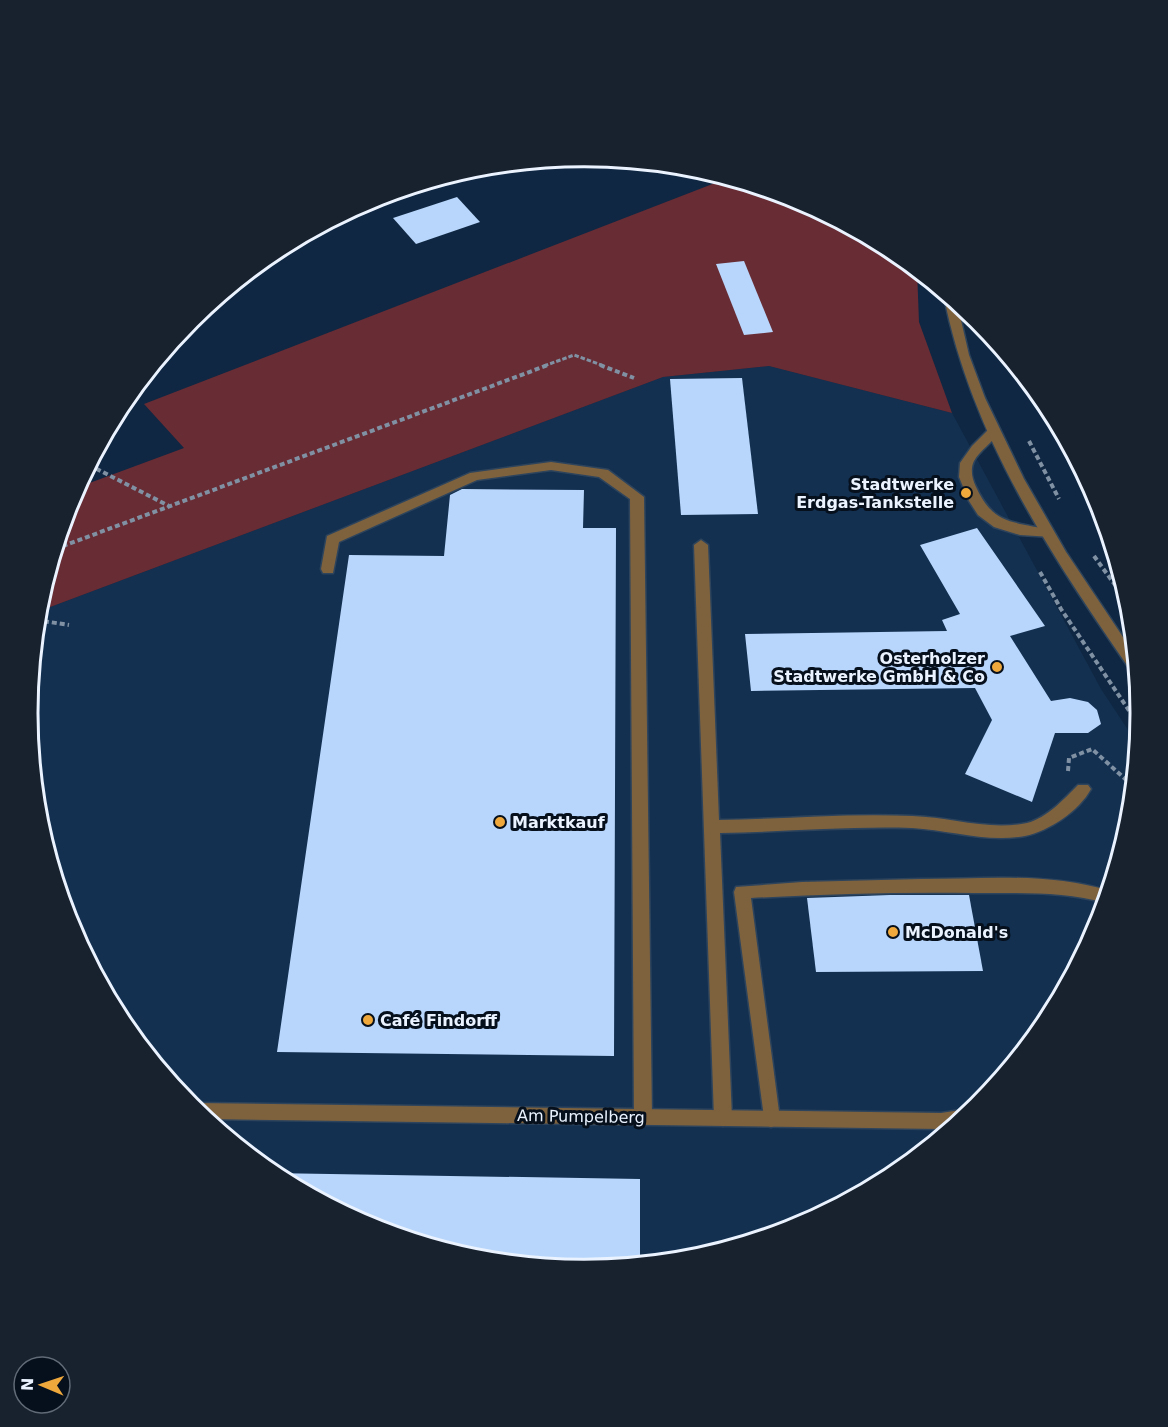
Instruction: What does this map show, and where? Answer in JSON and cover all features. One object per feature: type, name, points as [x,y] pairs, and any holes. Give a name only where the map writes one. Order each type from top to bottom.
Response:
[{"type":"street","points":[[953,311],[962,353],[993,433],[1047,534],[1127,653]]},
{"type":"street","points":[[993,433],[967,461],[964,476],[972,494],[985,516],[1001,526],[1047,534]]},
{"type":"street","points":[[328,569],[332,539],[475,476],[552,466],[603,473],[637,497],[644,1117]]},
{"type":"street","points":[[701,545],[723,1118]]},
{"type":"street","points":[[711,827],[915,822],[1000,833],[1030,829],[1066,806],[1083,789]]},
{"type":"street","points":[[771,1119],[742,892],[859,885],[1032,886],[1084,889],[1099,894]]},
{"type":"street","name":"Am Pumpelberg","points":[[210,1111],[948,1120]]},
{"type":"path","points":[[65,546],[574,355],[634,378]]},
{"type":"path","points":[[1029,441],[1064,507]]},
{"type":"path","points":[[96,469],[170,507]]},
{"type":"path","points":[[1087,547],[1115,585]]},
{"type":"path","points":[[1039,569],[1061,609],[1130,712]]},
{"type":"path","points":[[46,621],[69,625]]},
{"type":"shaded area","points":[[714,183],[760,196],[826,223],[888,259],[917,280],[919,322],[952,413],[769,366],[663,377],[48,608],[67,538],[89,483],[184,448],[144,404]]},
{"type":"shaded area","points":[[769,366],[952,413],[1101,689],[1129,732],[1126,785],[1120,820],[1112,855],[1089,923],[1057,987],[1038,1017],[1018,1046],[970,1100],[917,1147],[888,1168],[826,1204],[793,1218],[760,1231],[691,1249],[620,1259],[584,1260],[548,1259],[477,1249],[408,1231],[375,1218],[342,1204],[280,1168],[251,1147],[198,1100],[150,1046],[130,1017],[111,987],[79,923],[56,855],[48,820],[42,785],[38,714],[42,642],[48,608],[663,377]]},
{"type":"building","points":[[457,197],[480,222],[416,244],[393,218]]},
{"type":"building","points":[[744,261],[773,332],[744,335],[716,264]]},
{"type":"building","points":[[742,378],[758,514],[681,515],[670,379]]},
{"type":"building","points":[[462,489],[584,490],[583,528],[616,528],[614,1056],[277,1052],[349,555],[444,556],[450,495]]},
{"type":"building","name":"Osterholzer Stadtwerke GmbH & Co","points":[[977,528],[1045,626],[1010,636],[1051,701],[1070,698],[1088,702],[1097,710],[1101,724],[1088,733],[1055,733],[1032,802],[965,774],[992,720],[975,688],[751,691],[745,634],[947,631],[942,620],[960,614],[920,545]]},
{"type":"building","name":"McDonald's","points":[[969,895],[983,971],[816,972],[807,898]]},
{"type":"building","points":[[289,1173],[640,1179],[640,1257],[584,1260],[513,1255],[477,1249],[408,1231],[342,1204]]},
{"type":"place","name":"Stadtwerke Erdgas-Tankstelle","points":[[966,493]]},
{"type":"place","name":"Osterholzer Stadtwerke GmbH & Co","points":[[997,667]]},
{"type":"place","name":"Marktkauf","points":[[500,822]]},
{"type":"place","name":"McDonald's","points":[[893,932]]},
{"type":"place","name":"Café Findorff","points":[[368,1020]]}]
